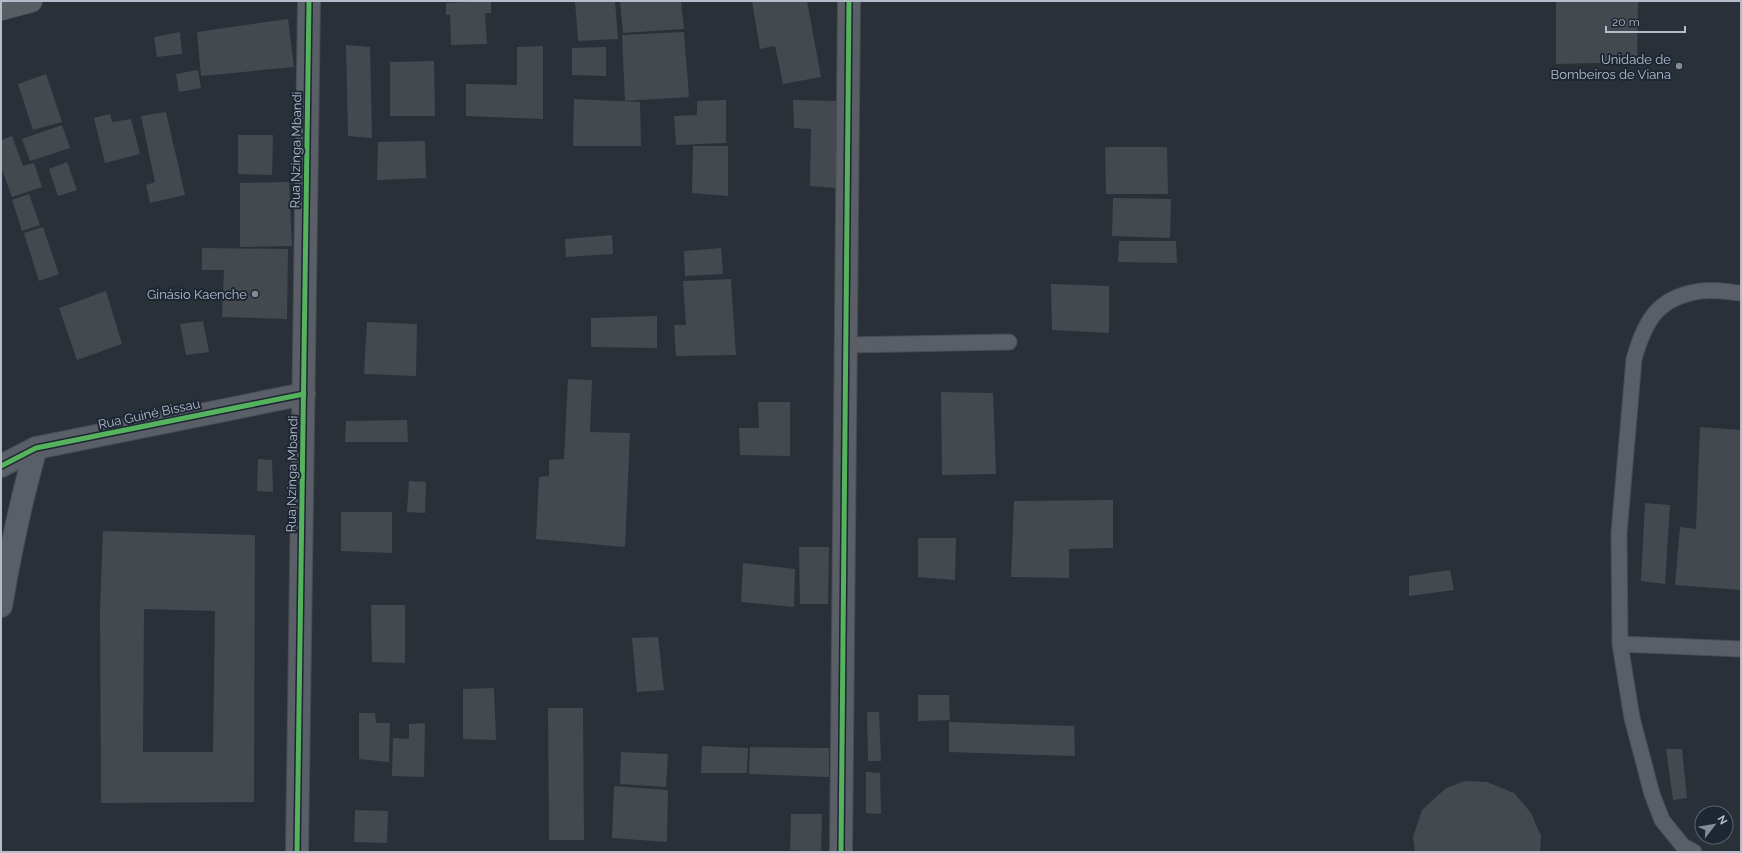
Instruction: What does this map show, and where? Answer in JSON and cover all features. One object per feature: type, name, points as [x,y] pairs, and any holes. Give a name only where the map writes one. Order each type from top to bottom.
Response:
[{"type":"main road","points":[[1,9],[31,1]]},
{"type":"street","name":"Rua Nzinga Mbandi","points":[[297,852],[308,1]]},
{"type":"street","points":[[841,852],[849,1]]},
{"type":"street","name":"Rua Guiné Bissau","points":[[1,466],[36,448],[304,394]]},
{"type":"street","points":[[1,606],[9,560],[26,482],[36,448]]},
{"type":"lane","points":[[1694,852],[1683,846],[1662,820],[1652,794],[1632,718],[1620,644],[1618,533],[1634,359],[1641,335],[1654,312],[1676,297],[1702,290],[1741,292]]},
{"type":"lane","points":[[846,345],[1009,342]]},
{"type":"lane","points":[[1620,644],[1741,649]]},
{"type":"building","points":[[491,1],[491,13],[485,13],[487,44],[451,45],[450,15],[446,15],[446,3]]},
{"type":"building","points":[[575,1],[615,1],[618,39],[578,41]]},
{"type":"building","points":[[620,1],[681,1],[684,29],[623,33]]},
{"type":"building","points":[[752,1],[807,1],[821,77],[783,84],[775,46],[760,49]]},
{"type":"building","points":[[1556,1],[1638,1],[1637,62],[1556,64]]},
{"type":"building","points":[[288,19],[294,67],[201,76],[197,32]]},
{"type":"building","points":[[180,32],[182,54],[157,57],[154,37]]},
{"type":"building","points":[[684,32],[689,97],[625,101],[622,35]]},
{"type":"building","points":[[346,45],[370,47],[372,138],[348,136]]},
{"type":"building","points":[[543,46],[543,119],[466,116],[466,84],[517,85],[517,47]]},
{"type":"building","points":[[606,47],[606,76],[572,75],[572,48]]},
{"type":"building","points":[[434,61],[435,116],[390,116],[390,62]]},
{"type":"building","points":[[198,70],[201,88],[179,92],[176,74]]},
{"type":"building","points":[[46,74],[62,122],[33,130],[18,84]]},
{"type":"building","points":[[574,99],[640,102],[641,146],[573,146]]},
{"type":"building","points":[[726,100],[726,143],[676,145],[674,116],[697,115],[697,101]]},
{"type":"building","points":[[793,100],[837,101],[837,188],[810,186],[811,129],[794,128]]},
{"type":"building","points":[[166,112],[185,195],[150,203],[146,185],[155,182],[141,116]]},
{"type":"building","points":[[110,114],[112,122],[131,119],[140,154],[105,163],[94,118]]},
{"type":"building","points":[[62,125],[70,148],[30,161],[22,139]]},
{"type":"building","points":[[238,135],[273,135],[272,175],[238,174]]},
{"type":"building","points":[[12,136],[23,166],[34,163],[42,187],[12,197],[1,167],[1,140]]},
{"type":"building","points":[[425,141],[426,178],[377,180],[378,142]]},
{"type":"building","points":[[693,146],[728,146],[728,196],[692,193]]},
{"type":"building","points":[[1105,147],[1167,147],[1168,194],[1106,194]]},
{"type":"building","points":[[67,162],[77,190],[58,196],[49,169]]},
{"type":"building","points":[[289,182],[292,246],[240,247],[240,183]]},
{"type":"building","points":[[29,194],[40,225],[22,231],[12,200]]},
{"type":"building","points":[[1113,198],[1171,199],[1170,238],[1112,236]]},
{"type":"building","points":[[43,227],[59,274],[39,281],[24,233]]},
{"type":"building","points":[[612,235],[613,254],[566,257],[565,239]]},
{"type":"building","points":[[1119,241],[1176,241],[1177,263],[1118,262]]},
{"type":"building","name":"Ginásio Kaenche","points":[[202,248],[288,249],[287,319],[222,317],[224,270],[202,270]]},
{"type":"building","points":[[721,248],[723,274],[685,276],[684,251]]},
{"type":"building","points":[[731,279],[736,355],[676,356],[674,325],[686,325],[683,281]]},
{"type":"building","points":[[1051,284],[1109,286],[1109,333],[1052,330]]},
{"type":"building","points":[[106,291],[122,344],[77,360],[59,308]]},
{"type":"building","points":[[657,316],[657,348],[591,347],[591,318]]},
{"type":"building","points":[[203,321],[209,352],[186,355],[180,324]]},
{"type":"building","points":[[367,322],[417,324],[416,376],[364,374]]},
{"type":"building","points":[[568,379],[592,380],[590,432],[630,433],[625,547],[536,539],[539,477],[549,476],[549,460],[564,459]]},
{"type":"building","points":[[941,392],[993,393],[996,474],[942,475]]},
{"type":"building","points":[[758,402],[790,402],[790,456],[740,455],[739,428],[759,428]]},
{"type":"building","points":[[407,420],[408,442],[345,442],[346,421]]},
{"type":"building","points":[[1700,427],[1741,430],[1741,590],[1675,585],[1680,527],[1696,529]]},
{"type":"building","points":[[258,459],[272,460],[273,492],[257,491]]},
{"type":"building","points":[[409,481],[426,482],[425,513],[407,512]]},
{"type":"building","points":[[1113,500],[1113,548],[1069,549],[1069,578],[1011,577],[1014,501]]},
{"type":"building","points":[[1645,503],[1670,505],[1665,584],[1641,581]]},
{"type":"building","points":[[341,512],[392,512],[392,553],[341,551]]},
{"type":"building","points":[[103,531],[255,535],[254,802],[101,803],[100,608]],"holes":[[[144,609],[215,611],[213,752],[143,752]]]},
{"type":"building","points":[[918,538],[956,538],[955,580],[918,577]]},
{"type":"building","points":[[799,547],[829,547],[828,604],[800,604]]},
{"type":"building","points":[[743,563],[795,569],[794,607],[741,602]]},
{"type":"building","points":[[1450,570],[1454,590],[1409,596],[1409,576]]},
{"type":"building","points":[[371,605],[405,605],[405,663],[372,662]]},
{"type":"building","points":[[658,637],[664,690],[637,692],[632,638]]},
{"type":"building","points":[[494,688],[496,740],[463,739],[463,689]]},
{"type":"building","points":[[918,695],[949,695],[950,720],[918,721]]},
{"type":"building","points":[[548,708],[583,708],[584,840],[549,840]]},
{"type":"building","points":[[867,712],[879,712],[881,761],[868,761]]},
{"type":"building","points":[[359,713],[375,713],[376,723],[390,723],[389,762],[359,759]]},
{"type":"building","points":[[949,722],[1074,726],[1075,756],[949,752]]},
{"type":"building","points":[[425,723],[424,777],[392,776],[393,738],[409,739],[409,724]]},
{"type":"building","points":[[702,746],[748,748],[747,773],[701,773]]},
{"type":"building","points":[[750,747],[829,748],[829,777],[749,774]]},
{"type":"building","points":[[1666,749],[1682,749],[1687,798],[1673,800]]},
{"type":"building","points":[[621,752],[668,754],[666,787],[620,784]]},
{"type":"building","points":[[866,772],[880,773],[881,814],[866,813]]},
{"type":"building","points":[[1465,781],[1487,782],[1514,793],[1531,813],[1541,836],[1540,852],[1415,852],[1413,837],[1422,810],[1446,788]]},
{"type":"building","points":[[614,786],[668,790],[667,842],[612,838]]},
{"type":"building","points":[[355,810],[388,811],[387,843],[354,842]]},
{"type":"building","points":[[791,814],[822,814],[821,852],[799,852],[799,850],[790,850]]},
{"type":"cycle path","points":[[297,852],[309,1]]},
{"type":"cycle path","points":[[841,852],[849,1]]},
{"type":"cycle path","points":[[1,466],[36,448],[304,394]]},
{"type":"place","name":"Unidade de Bombeiros de Viana","points":[[1679,66]]},
{"type":"place","name":"Ginásio Kaenche","points":[[255,294]]}]
